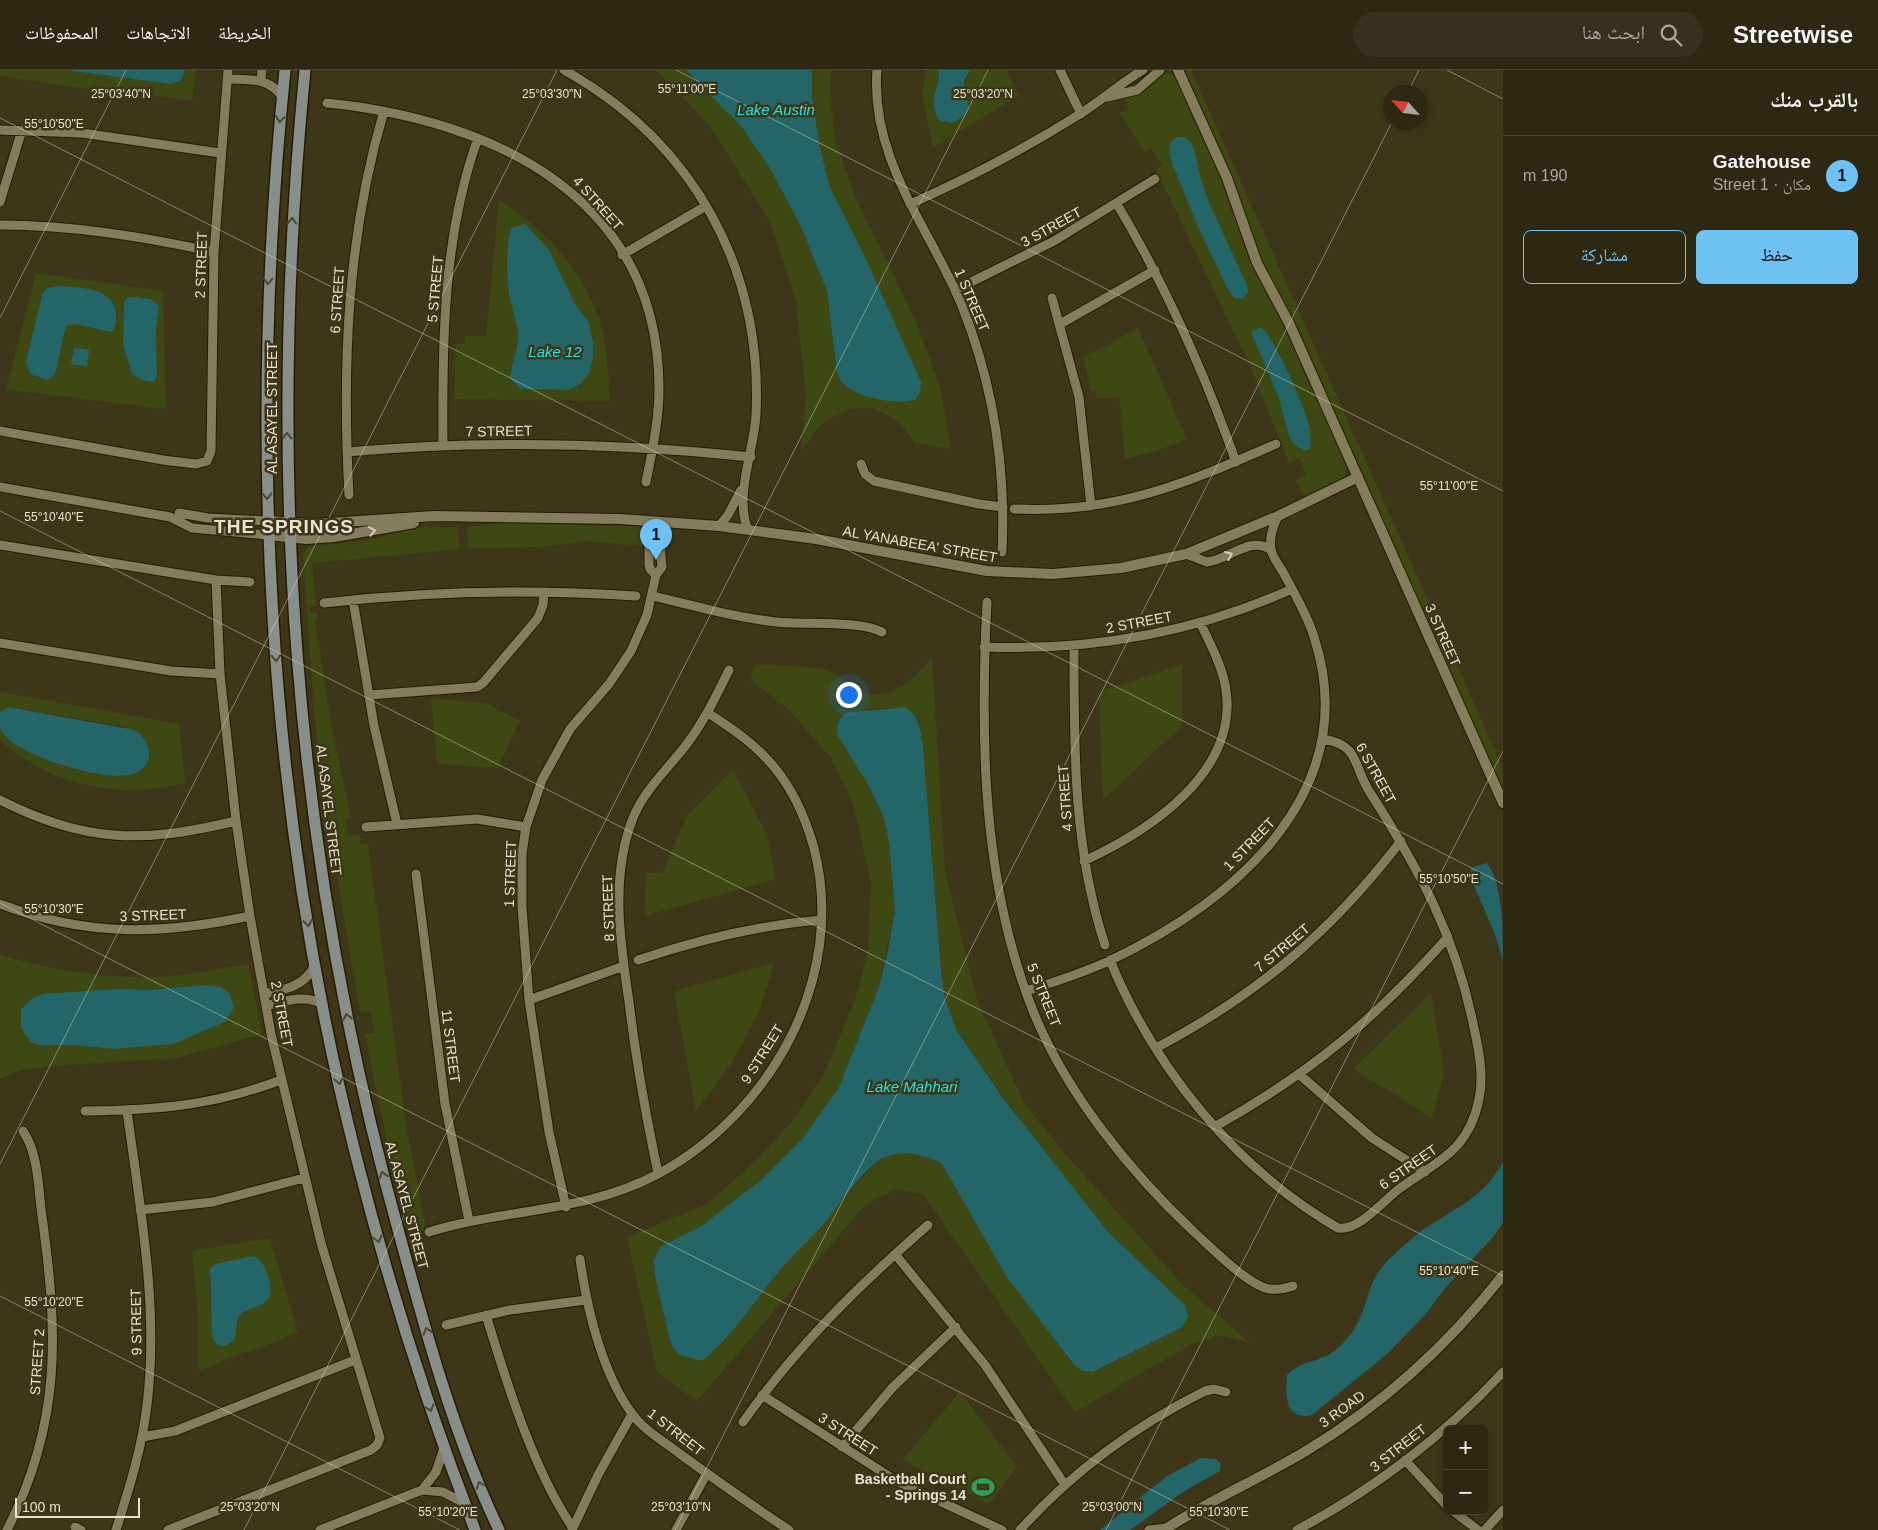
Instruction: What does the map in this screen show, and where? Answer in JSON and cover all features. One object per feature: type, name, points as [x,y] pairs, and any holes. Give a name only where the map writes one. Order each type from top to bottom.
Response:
[{"type":"main road","name":"AL ASAYEL STREET","points":[[285,70],[275,171],[267,311],[265,411],[268,536],[284,750],[315,965],[346,1114],[404,1331],[474,1530]]},
{"type":"main road","name":"AL ASAYEL STREET","points":[[304,70],[292,221],[288,316],[288,523],[297,666],[313,813],[327,910],[358,1072],[378,1158],[440,1375],[472,1466],[499,1530]]},
{"type":"street","points":[[261,81],[262,70]]},
{"type":"street","points":[[564,70],[600,92],[649,131],[689,179],[717,226],[736,268],[753,335],[757,393],[751,457],[742,507],[748,530]]},
{"type":"street","name":"1 STREET","points":[[877,70],[877,105],[883,139],[894,170],[910,204],[955,290],[976,344],[993,408],[1000,458],[1003,507],[1002,552]]},
{"type":"street","points":[[1060,70],[1081,114]]},
{"type":"street","points":[[1130,91],[1125,82],[1125,76],[1132,70]]},
{"type":"street","points":[[910,204],[991,166],[1081,114],[1143,70],[1147,74],[1149,81]]},
{"type":"street","points":[[1105,98],[1137,90],[1160,70]]},
{"type":"street","name":"3 STREET","points":[[1178,70],[1227,178],[1256,263],[1289,322],[1503,803]]},
{"type":"street","points":[[228,74],[271,84],[282,97]]},
{"type":"street","name":"2 STREET","points":[[0,431],[162,460],[196,464],[207,461],[211,451],[214,252],[220,153],[228,74]]},
{"type":"street","name":"4 STREET","points":[[327,103],[384,111],[427,121],[478,138],[518,156],[562,184],[594,216],[622,254],[644,300],[655,343],[659,396],[653,448],[646,482]]},
{"type":"street","name":"6 STREET","points":[[349,495],[347,452],[348,341],[355,241],[370,162],[384,111]]},
{"type":"street","points":[[0,130],[104,135],[220,153]]},
{"type":"street","points":[[0,202],[22,130]]},
{"type":"street","name":"5 STREET","points":[[443,445],[444,335],[452,246],[463,185],[478,138]]},
{"type":"street","name":"3 STREET","points":[[955,290],[1029,254],[1117,204],[1155,179]]},
{"type":"street","points":[[1117,204],[1155,270],[1198,360],[1236,462]]},
{"type":"street","points":[[622,254],[706,206]]},
{"type":"street","points":[[0,226],[53,227],[92,231],[214,252]]},
{"type":"street","points":[[1060,324],[1155,270]]},
{"type":"street","points":[[1052,298],[1079,397],[1090,506]]},
{"type":"street","name":"7 STREET","points":[[347,452],[443,445],[553,444],[653,448]]},
{"type":"street","points":[[1014,509],[1047,510],[1090,506],[1162,491],[1276,444]]},
{"type":"street","points":[[653,448],[751,457]]},
{"type":"street","points":[[861,464],[865,474],[874,481],[974,503],[1003,507]]},
{"type":"street","points":[[719,526],[733,507],[747,476]]},
{"type":"street","name":"AL YANABEEA' STREET","points":[[170,517],[188,511],[207,513],[215,517],[314,524],[421,517],[564,517],[653,521],[748,530],[859,547],[954,566],[1020,574],[1087,572],[1154,562],[1186,554],[1278,516],[1358,477]]},
{"type":"street","name":"AL YANABEEA' STREET","points":[[0,487],[170,517],[192,528],[289,538],[306,539],[340,536],[459,517]]},
{"type":"street","points":[[1186,554],[1207,562],[1251,545],[1262,545],[1271,550],[1271,538],[1278,516]]},
{"type":"street","points":[[213,529],[215,517]]},
{"type":"street","name":"1 STREET","points":[[653,521],[649,565],[650,570],[656,575]]},
{"type":"street","name":"1 STREET","points":[[566,1207],[550,1132],[529,1000],[521,880],[526,827],[536,795],[553,758],[570,729],[588,705],[609,684],[631,651],[645,621],[653,596],[656,575],[662,564],[653,521]]},
{"type":"street","points":[[0,545],[216,580],[250,582]]},
{"type":"street","name":"1 STREET","points":[[1026,991],[1069,977],[1110,960],[1184,919],[1223,890],[1263,853],[1278,837],[1302,799],[1313,774],[1323,739],[1326,709],[1321,662],[1314,637],[1292,589],[1271,550]]},
{"type":"street","name":"2 STREET","points":[[168,1530],[371,1450],[379,1441],[379,1431],[355,1360],[304,1178],[266,1006],[236,821],[220,674],[216,580]]},
{"type":"street","name":"2 STREET","points":[[984,647],[1074,646],[1139,638],[1200,622],[1292,589]]},
{"type":"street","points":[[369,695],[477,687],[483,683],[538,618],[543,606],[544,592]]},
{"type":"street","points":[[324,603],[458,593],[544,592],[636,596]]},
{"type":"street","points":[[653,596],[750,618],[804,624],[864,625],[882,632]]},
{"type":"street","points":[[353,600],[369,695],[396,824]]},
{"type":"street","name":"5 STREET","points":[[986,602],[984,647],[985,745],[994,857],[1006,930],[1034,1012],[1064,1072],[1117,1148],[1161,1199],[1207,1244],[1254,1282],[1273,1289],[1293,1286]]},
{"type":"street","points":[[1084,861],[1129,837],[1154,820],[1192,787],[1215,755],[1223,735],[1226,720],[1226,690],[1220,667],[1200,622]]},
{"type":"street","points":[[0,643],[178,672],[220,674]]},
{"type":"street","name":"4 STREET","points":[[1074,646],[1076,771],[1084,861],[1093,905],[1105,945]]},
{"type":"street","name":"8 STREET","points":[[658,1174],[637,1065],[624,966],[619,892],[623,846],[633,817],[646,792],[687,745],[708,713],[729,670]]},
{"type":"street","name":"9 STREET","points":[[429,1232],[469,1220],[566,1207],[613,1194],[658,1174],[690,1154],[725,1125],[750,1097],[778,1059],[803,1011],[819,953],[822,920],[820,878],[816,857],[805,821],[792,794],[766,758],[729,726],[708,713]]},
{"type":"street","name":"6 STREET","points":[[1110,960],[1131,1006],[1156,1048],[1183,1087],[1216,1126],[1266,1176],[1298,1202],[1338,1228],[1344,1229],[1357,1224],[1401,1188],[1451,1153],[1462,1140],[1476,1113],[1481,1086],[1470,1004],[1448,936],[1431,895],[1401,841],[1364,784],[1349,749],[1342,743],[1323,739]]},
{"type":"street","points":[[0,800],[50,823],[104,835],[160,836],[236,821]]},
{"type":"street","points":[[366,827],[477,820],[526,827]]},
{"type":"street","name":"7 STREET","points":[[1156,1048],[1224,1009],[1289,962],[1348,906],[1401,841]]},
{"type":"street","name":"11 STREET","points":[[416,874],[443,1094],[469,1220]]},
{"type":"street","name":"3 STREET","points":[[0,904],[57,923],[122,931],[184,928],[250,916]]},
{"type":"street","points":[[638,960],[729,935],[775,925],[822,920]]},
{"type":"street","points":[[1216,1126],[1257,1103],[1300,1075],[1344,1041],[1388,1002],[1448,936]]},
{"type":"street","points":[[264,991],[298,984],[308,976],[315,965]]},
{"type":"street","points":[[529,1000],[624,966]]},
{"type":"street","name":"2 STREET","points":[[298,984],[300,998]]},
{"type":"street","points":[[266,1006],[300,998],[312,999],[323,1004]]},
{"type":"street","points":[[1300,1075],[1372,1138],[1424,1172]]},
{"type":"street","points":[[85,1111],[127,1111],[168,1108],[219,1100],[281,1080]]},
{"type":"street","name":"9 STREET","points":[[116,1530],[142,1437],[147,1406],[151,1343],[150,1299],[127,1111]]},
{"type":"street","name":"STREET 2","points":[[7,1530],[28,1486],[41,1442],[46,1420],[53,1360],[54,1319],[45,1238],[34,1155],[23,1132]]},
{"type":"street","points":[[140,1210],[213,1202],[304,1178]]},
{"type":"street","points":[[743,1422],[762,1395],[815,1331],[870,1275],[928,1225]]},
{"type":"street","points":[[895,1254],[956,1327],[1013,1404],[1065,1485]]},
{"type":"street","name":"1 STREET","points":[[580,1259],[586,1300],[607,1365],[632,1414],[645,1428],[789,1530]]},
{"type":"street","name":"3 ROAD","points":[[1152,1530],[1167,1529],[1207,1504],[1306,1451],[1363,1412],[1432,1354],[1503,1275]]},
{"type":"street","points":[[446,1325],[534,1306],[586,1300]]},
{"type":"street","points":[[486,1315],[528,1435],[560,1508],[573,1529]]},
{"type":"street","points":[[842,1447],[893,1387],[956,1327]]},
{"type":"street","points":[[142,1437],[176,1431],[355,1360]]},
{"type":"street","name":"3 STREET","points":[[1297,1530],[1341,1504],[1405,1460],[1450,1424],[1503,1372]]},
{"type":"street","points":[[1020,1530],[1065,1485],[1114,1444],[1164,1412],[1205,1391],[1214,1389],[1226,1392]]},
{"type":"street","name":"3 STREET","points":[[762,1395],[898,1482],[1002,1530]]},
{"type":"street","points":[[573,1529],[598,1475],[632,1414]]},
{"type":"street","points":[[422,1490],[436,1472],[444,1448]]},
{"type":"street","points":[[1405,1460],[1443,1502]]},
{"type":"street","points":[[676,1530],[706,1473]]},
{"type":"street","points":[[320,1530],[422,1490],[443,1492],[464,1503]]},
{"type":"street","points":[[1485,1530],[1503,1510]]},
{"type":"street","points":[[1458,1515],[1478,1530]]},
{"type":"green space","points":[[0,70],[196,70],[192,100],[73,87],[0,76]]},
{"type":"green space","points":[[656,70],[686,70],[741,126],[771,170],[801,227],[827,291],[837,373],[841,381],[849,388],[867,396],[898,401],[915,400],[883,297],[830,187],[820,148],[812,97],[812,70],[831,70],[830,92],[835,140],[854,194],[916,322],[940,387],[951,449],[915,443],[896,421],[874,409],[862,408],[836,415],[823,423],[801,451],[806,396],[796,301],[770,221],[709,125]]},
{"type":"green space","points":[[926,70],[939,70],[934,106],[935,113],[945,123],[960,119],[969,99],[964,85],[971,70],[1007,70],[1018,96],[933,147],[922,95]]},
{"type":"green space","points":[[1178,70],[1191,70],[1503,768],[1503,803]]},
{"type":"green space","points":[[1162,72],[1175,75],[1179,82],[1222,181],[1250,261],[1280,314],[1347,466],[1343,478],[1338,482],[1304,497],[1296,479],[1306,474],[1299,458],[1289,463],[1249,363],[1156,170],[1162,165],[1151,148],[1145,152],[1120,114],[1129,107],[1122,96]]},
{"type":"green space","points":[[499,200],[534,225],[549,240],[564,256],[588,292],[603,333],[610,401],[454,399],[456,344],[465,344],[465,336],[486,336]],"holes":[[[540,242],[549,250],[575,304],[589,323],[593,342],[593,357],[568,390],[521,389],[510,373],[518,341],[517,322],[510,295],[506,263]]]},
{"type":"green space","points":[[36,273],[163,291],[166,409],[6,389]],"holes":[[[52,286],[93,290],[117,312],[115,328],[109,330],[77,324],[66,326],[55,375],[47,380],[36,377],[40,300],[44,291]],[[124,302],[159,306],[156,330],[157,376],[132,374],[123,344]]]},
{"type":"green space","points":[[1138,328],[1187,439],[1159,450],[1125,459],[1119,397],[1097,399],[1095,390],[1091,391],[1083,358]]},
{"type":"green space","points":[[511,523],[639,527],[644,533],[644,546],[585,541],[541,547],[468,548],[467,527]]},
{"type":"green space","points":[[438,526],[441,528],[458,527],[459,549],[312,563],[316,606],[309,607],[311,614],[318,613],[318,619],[315,620],[330,718],[351,818],[346,819],[348,836],[360,834],[361,845],[368,844],[406,1125],[425,1223],[424,1231],[410,1231],[384,1127],[365,1034],[375,1032],[370,1010],[360,1012],[326,811],[314,712],[303,553],[308,547],[363,541],[417,528]]},
{"type":"green space","points":[[932,658],[945,871],[978,1003],[1025,1104],[1061,1149],[1182,1284],[1250,1343],[1221,1335],[1190,1345],[1075,1412],[923,1194],[896,1189],[865,1205],[697,1401],[657,1372],[627,1237],[706,1205],[760,1157],[796,1117],[824,1074],[855,1000],[868,952],[871,883],[854,806],[832,759],[790,711],[750,679],[755,664],[813,668],[832,672],[857,690],[869,694],[880,694],[890,692],[908,682]],"holes":[[[905,707],[919,720],[923,746],[941,970],[945,999],[957,1031],[1052,1163],[1108,1232],[1174,1295],[1181,1328],[1094,1372],[1083,1371],[1075,1366],[1006,1276],[942,1164],[925,1155],[896,1153],[879,1160],[854,1186],[821,1227],[788,1261],[723,1341],[671,1345],[655,1276],[654,1260],[660,1247],[700,1227],[761,1180],[802,1139],[838,1089],[879,987],[895,909],[889,843],[884,818],[870,788],[837,733],[838,722],[873,709]]]},
{"type":"green space","points":[[1182,664],[1182,726],[1103,800],[1099,692]]},
{"type":"green space","points":[[0,692],[179,724],[185,783],[128,790],[94,787],[59,777],[27,761],[13,751],[0,740],[0,728],[21,747],[33,754],[60,765],[101,775],[127,727],[8,707],[0,712]]},
{"type":"green space","points":[[431,698],[485,703],[520,721],[498,768],[437,764]]},
{"type":"green space","points":[[733,769],[766,833],[776,879],[645,916],[646,873],[662,873],[687,816]]},
{"type":"green space","points":[[0,955],[58,969],[118,977],[192,974],[248,964],[262,1034],[176,1058],[20,1070],[0,1079]]},
{"type":"green space","points":[[774,963],[759,1012],[731,1064],[696,1111],[674,991]]},
{"type":"green space","points":[[1431,993],[1444,1074],[1432,1118],[1353,1069]]},
{"type":"green space","points":[[270,1238],[298,1333],[203,1369],[198,1369],[198,1313],[192,1251]],"holes":[[[257,1257],[261,1260],[268,1275],[270,1297],[262,1304],[241,1313],[231,1344],[225,1346],[213,1339],[209,1278],[215,1264]]]},
{"type":"green space","points":[[960,1392],[1017,1467],[989,1504],[902,1460]]},
{"type":"water","points":[[67,70],[185,70],[181,80],[171,84]]},
{"type":"water","name":"Lake Austin","points":[[686,70],[812,70],[812,97],[820,148],[830,187],[866,259],[921,382],[920,393],[915,400],[887,401],[877,399],[858,393],[841,381],[837,373],[827,291],[801,227],[771,170],[741,126]]},
{"type":"water","points":[[939,70],[971,70],[965,78],[964,84],[969,106],[968,110],[952,123],[940,121],[934,109]]},
{"type":"water","points":[[1176,137],[1184,137],[1191,142],[1194,149],[1201,180],[1210,205],[1247,285],[1248,293],[1243,299],[1234,298],[1226,286],[1196,222],[1169,151],[1170,143]]},
{"type":"water","name":"Lake 12","points":[[525,224],[549,250],[575,304],[589,323],[593,342],[593,357],[589,373],[580,384],[568,390],[521,389],[511,380],[518,332],[509,293],[507,252],[511,228]]},
{"type":"water","points":[[57,286],[85,288],[104,294],[115,307],[116,323],[112,332],[76,324],[66,326],[55,375],[47,380],[30,374],[26,362],[42,295],[47,288]]},
{"type":"water","points":[[127,298],[151,299],[159,306],[156,330],[157,376],[154,382],[142,380],[132,374],[123,344],[124,302]]},
{"type":"water","points":[[1260,327],[1266,332],[1273,343],[1296,389],[1307,417],[1311,438],[1310,449],[1304,451],[1293,443],[1289,436],[1279,398],[1251,332]]},
{"type":"water","points":[[74,348],[89,350],[87,366],[71,364]]},
{"type":"water","points":[[8,707],[135,730],[147,745],[149,758],[143,769],[124,776],[106,775],[62,765],[21,748],[7,738],[0,727],[0,712]]},
{"type":"water","name":"Lake Mahhari","points":[[905,707],[914,714],[920,729],[923,746],[941,970],[945,999],[957,1031],[1003,1098],[1108,1232],[1185,1305],[1188,1317],[1181,1328],[1093,1372],[1083,1371],[1075,1366],[1006,1276],[942,1164],[920,1155],[912,1154],[889,1156],[881,1159],[868,1170],[823,1225],[781,1269],[734,1329],[702,1361],[680,1355],[671,1345],[655,1276],[654,1260],[660,1247],[700,1227],[761,1180],[802,1139],[838,1089],[879,987],[895,909],[889,843],[884,818],[870,788],[837,734],[838,722],[845,713]]},
{"type":"water","points":[[1487,863],[1496,883],[1499,896],[1503,961],[1495,934],[1470,877],[1471,868]]},
{"type":"water","points":[[204,985],[221,987],[229,993],[234,1007],[226,1021],[174,1044],[113,1049],[78,1045],[39,1045],[31,1042],[21,1028],[21,1009],[32,999],[43,994],[117,989],[151,990]]},
{"type":"water","points":[[1503,1162],[1503,1223],[1492,1238],[1446,1287],[1424,1316],[1387,1354],[1312,1415],[1303,1416],[1296,1414],[1289,1405],[1287,1398],[1287,1375],[1299,1366],[1337,1349],[1357,1325],[1373,1283],[1383,1266],[1419,1233],[1472,1198],[1496,1174]]},
{"type":"water","points":[[254,1256],[259,1259],[268,1274],[270,1297],[263,1304],[241,1313],[237,1321],[235,1339],[229,1344],[219,1345],[212,1336],[210,1269],[215,1264]]},
{"type":"water","points":[[1201,1458],[1216,1459],[1221,1464],[1220,1471],[1186,1490],[1130,1530],[1100,1530],[1167,1476]]},
{"type":"place","name":"Gatehouse","points":[[656,560]]},
{"type":"place","name":"Basketball Court - Springs 14","points":[[983,1487]]},
{"type":"district","name":"THE SPRINGS","points":[[284,526]]}]
